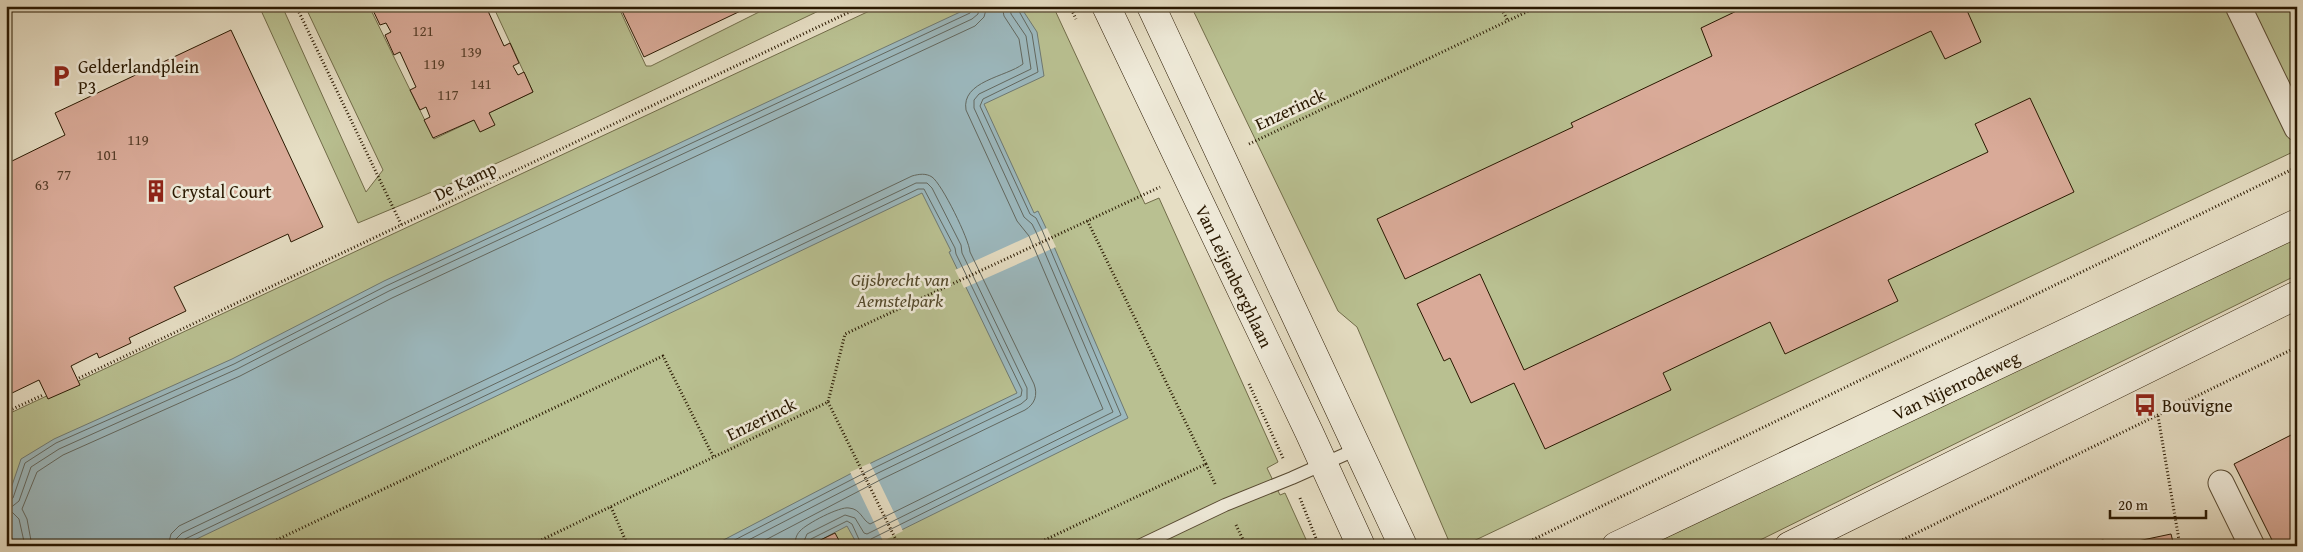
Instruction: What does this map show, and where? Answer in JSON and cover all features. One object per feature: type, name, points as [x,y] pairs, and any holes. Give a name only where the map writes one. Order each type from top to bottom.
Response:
[{"type":"main road","name":"Van Leijenberghlaan","points":[[1106,6],[1184,174],[1324,464],[1361,546]]},
{"type":"main road","points":[[1151,6],[1402,546]]},
{"type":"main road","name":"Van Nijenrodeweg","points":[[1616,546],[2297,223]]},
{"type":"main road","points":[[1789,546],[2297,295]]},
{"type":"street","points":[[2238,6],[2297,128]]},
{"type":"street","points":[[2221,483],[2252,546]]},
{"type":"lane","points":[[1139,546],[1226,505],[1356,449]]},
{"type":"path","points":[[296,6],[402,226]]},
{"type":"path","name":"De Kamp","points":[[80,378],[862,6]]},
{"type":"path","points":[[1500,6],[1508,21]]},
{"type":"path","name":"Enzerinck","points":[[1220,157],[1539,6]]},
{"type":"path","points":[[1520,546],[2297,167]]},
{"type":"path","points":[[899,546],[828,402],[845,334],[958,279],[1052,237],[1184,174]]},
{"type":"path","points":[[1032,546],[1206,464],[1087,220]]},
{"type":"path","points":[[1890,546],[2297,347]]},
{"type":"path","points":[[264,546],[663,356],[714,458]]},
{"type":"path","points":[[6,412],[43,395]]},
{"type":"path","name":"Enzerinck","points":[[529,546],[828,402]]},
{"type":"path","points":[[2158,415],[2180,546]]},
{"type":"path","points":[[610,507],[628,546]]},
{"type":"green space","points":[[259,6],[282,6],[366,192],[383,170],[305,6],[369,6],[434,139],[533,92],[493,6],[618,6],[646,66],[651,66],[771,6],[829,6],[536,145],[358,223]]},
{"type":"green space","name":"Gijsbrecht van Aemstelpark","points":[[880,6],[1053,6],[1145,204],[1159,198],[1278,462],[1267,468],[1280,495],[1285,493],[1309,546],[6,546],[6,415]]},
{"type":"green space","points":[[1191,6],[2297,6],[2297,150],[1463,546],[1451,546],[1357,327],[1338,311]]},
{"type":"green space","points":[[2297,224],[2297,275],[1748,546],[1644,546]]},
{"type":"water","points":[[973,6],[1020,6],[1037,32],[1044,76],[984,104],[1034,213],[1038,211],[1046,228],[1128,418],[869,546],[858,546],[847,526],[809,546],[712,546],[873,462],[1017,393],[922,193],[182,546],[14,546],[6,513],[6,503],[21,459],[54,439],[232,359],[384,281]]},
{"type":"pier","points":[[1047,228],[1056,247],[964,288],[955,270]]},
{"type":"pier","points":[[870,463],[903,531],[883,541],[850,472]]},
{"type":"building","points":[[371,6],[493,6],[494,9],[488,11],[504,46],[510,43],[519,63],[513,66],[518,75],[524,72],[533,92],[489,113],[495,125],[480,132],[474,120],[433,138],[424,120],[430,117],[426,107],[420,110],[410,90],[416,87],[400,52],[394,55],[385,35],[391,32],[386,23],[380,25]]},
{"type":"building","points":[[631,6],[751,6],[644,57],[622,11]]},
{"type":"building","points":[[1747,6],[1965,6],[1981,42],[1945,59],[1931,31],[1405,279],[1377,219],[1573,127],[1571,123],[1712,56],[1701,28]]},
{"type":"building","name":"Crystal Court","points":[[231,30],[323,227],[291,242],[288,234],[174,287],[186,311],[129,338],[131,343],[99,358],[97,353],[71,366],[80,385],[48,399],[39,380],[10,394],[6,385],[6,164],[65,135],[55,113]]},
{"type":"building","points":[[2030,98],[2074,192],[1888,280],[1898,301],[1785,354],[1770,322],[1663,373],[1671,390],[1545,449],[1514,383],[1471,403],[1450,358],[1444,361],[1417,304],[1480,274],[1524,370],[1988,152],[1975,124]]},
{"type":"building","points":[[2297,432],[2297,546],[2275,546],[2234,464]]},
{"type":"building","points":[[835,533],[842,546],[808,546]]},
{"type":"building","points":[[2171,534],[2174,546],[2114,546]]},
{"type":"building","points":[[2103,540],[2111,546],[2096,546],[2099,541]]},
{"type":"place","name":"Gelderlandplein P3","points":[[61,76]]},
{"type":"place","name":"Crystal Court","points":[[156,191]]},
{"type":"place","name":"Bouvigne","points":[[2145,405]]}]
